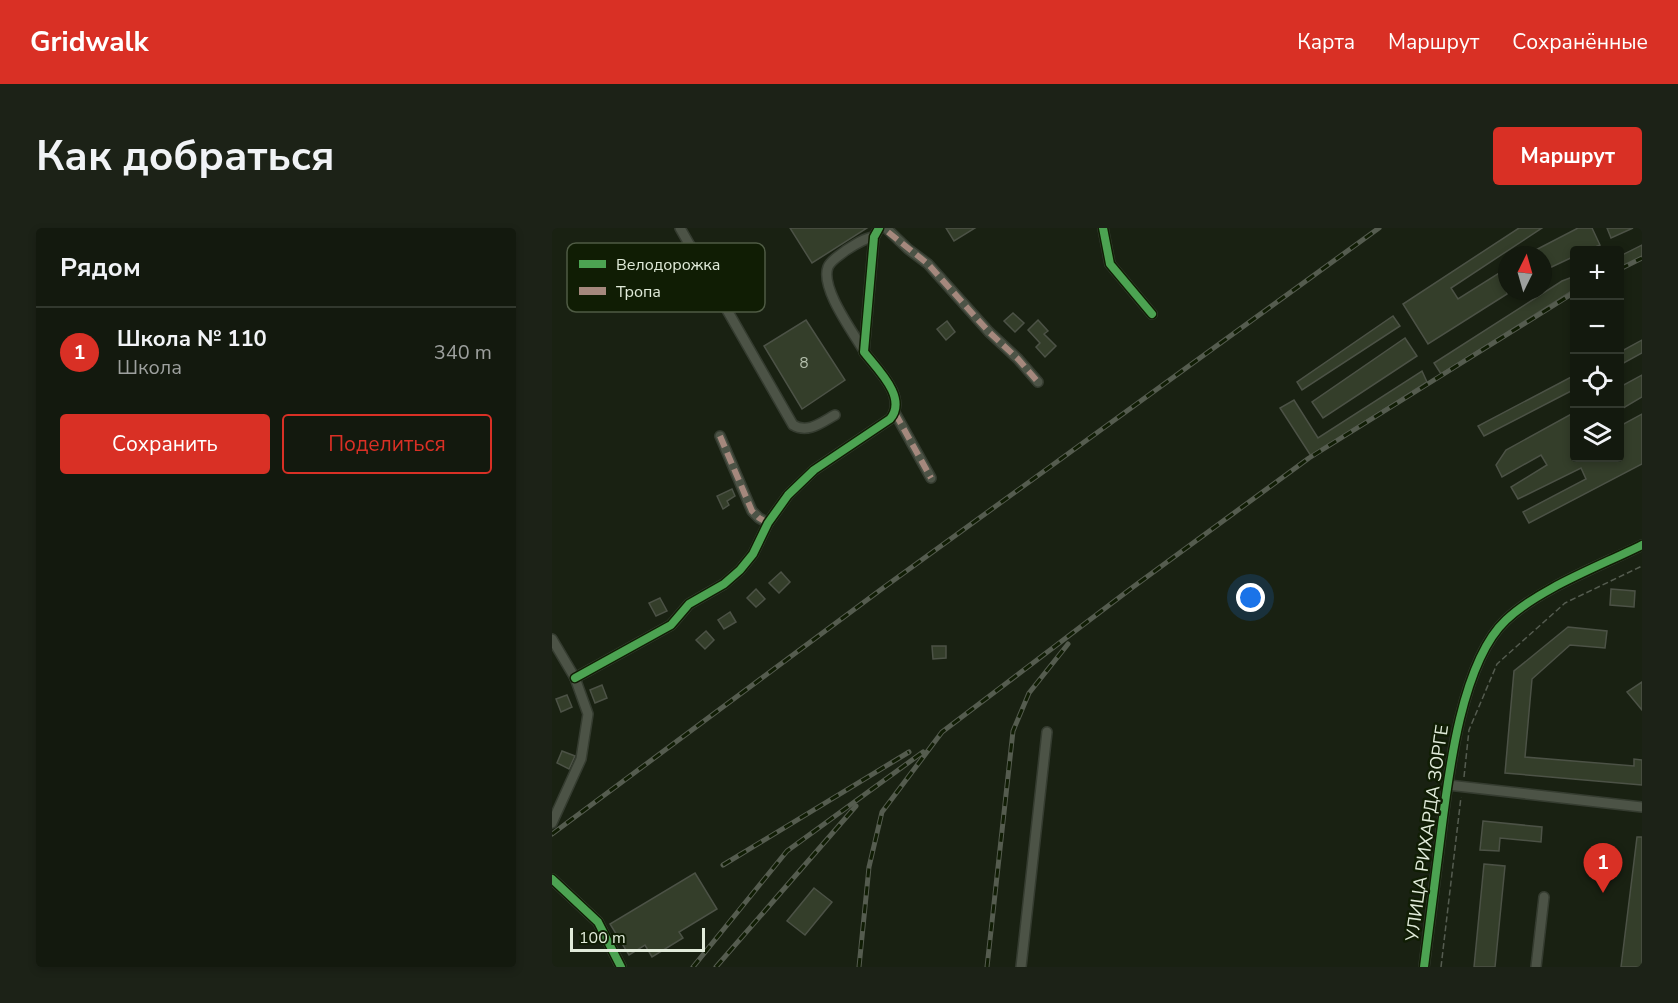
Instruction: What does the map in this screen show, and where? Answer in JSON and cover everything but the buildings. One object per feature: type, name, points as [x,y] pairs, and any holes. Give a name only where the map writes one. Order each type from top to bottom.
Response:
[{"type":"street","points":[[680,228],[689,243]]},
{"type":"street","points":[[1103,228],[1110,264],[1152,314]]},
{"type":"street","points":[[864,352],[885,231]]},
{"type":"street","points":[[885,231],[848,250],[831,262],[827,269],[826,284],[864,352],[882,375],[896,399],[895,413],[931,478]]},
{"type":"street","points":[[885,231],[928,264],[989,332],[1038,381]]},
{"type":"street","points":[[728,312],[793,425],[799,429],[811,429],[835,415]]},
{"type":"street","points":[[575,678],[671,625],[689,604],[724,584],[753,554],[768,523],[788,495],[814,470],[890,419],[895,413]]},
{"type":"street","points":[[720,436],[752,511],[768,523]]},
{"type":"street","name":"УЛИЦА РИХАРДА ЗОРГЕ","points":[[1424,967],[1448,785],[1460,719],[1476,667],[1491,636],[1526,604],[1642,545]]},
{"type":"street","points":[[552,639],[575,678],[588,714],[581,759],[552,823]]},
{"type":"street","points":[[1021,967],[1047,732]]},
{"type":"street","points":[[1448,785],[1642,807]]},
{"type":"street","points":[[552,879],[598,922],[621,967]]},
{"type":"street","points":[[1536,967],[1544,897]]},
{"type":"path","points":[[1441,967],[1469,730],[1497,664],[1565,603],[1642,566]]},
{"type":"railway","points":[[552,834],[883,588],[1379,228]]},
{"type":"railway","points":[[1624,267],[1642,258]]},
{"type":"railway","points":[[859,967],[869,867],[882,812],[942,732],[1133,587],[1309,458],[1570,295]]},
{"type":"railway","points":[[987,967],[1013,731],[1029,693],[1068,644]]},
{"type":"railway","points":[[723,865],[909,752]]},
{"type":"railway","points":[[693,967],[787,851],[923,752]]},
{"type":"railway","points":[[716,967],[856,806]]},
{"type":"marked path","points":[[888,232],[928,264],[1038,382]]},
{"type":"marked path","points":[[895,413],[931,478]]},
{"type":"marked path","points":[[720,436],[752,511],[768,523]]},
{"type":"cycle path","points":[[575,678],[671,625],[689,604],[724,584],[753,554],[768,523],[788,495],[814,470],[890,419],[895,411],[896,402],[893,393],[889,384],[864,352],[874,237],[879,228]]},
{"type":"cycle path","points":[[1103,228],[1110,264],[1152,314]]},
{"type":"cycle path","points":[[1424,967],[1451,760],[1466,695],[1477,665],[1490,640],[1506,620],[1520,608],[1571,578],[1642,545]]},
{"type":"cycle path","points":[[552,879],[598,922],[621,967]]},
{"type":"place","name":"Школа № 110","points":[[1603,893]]}]
